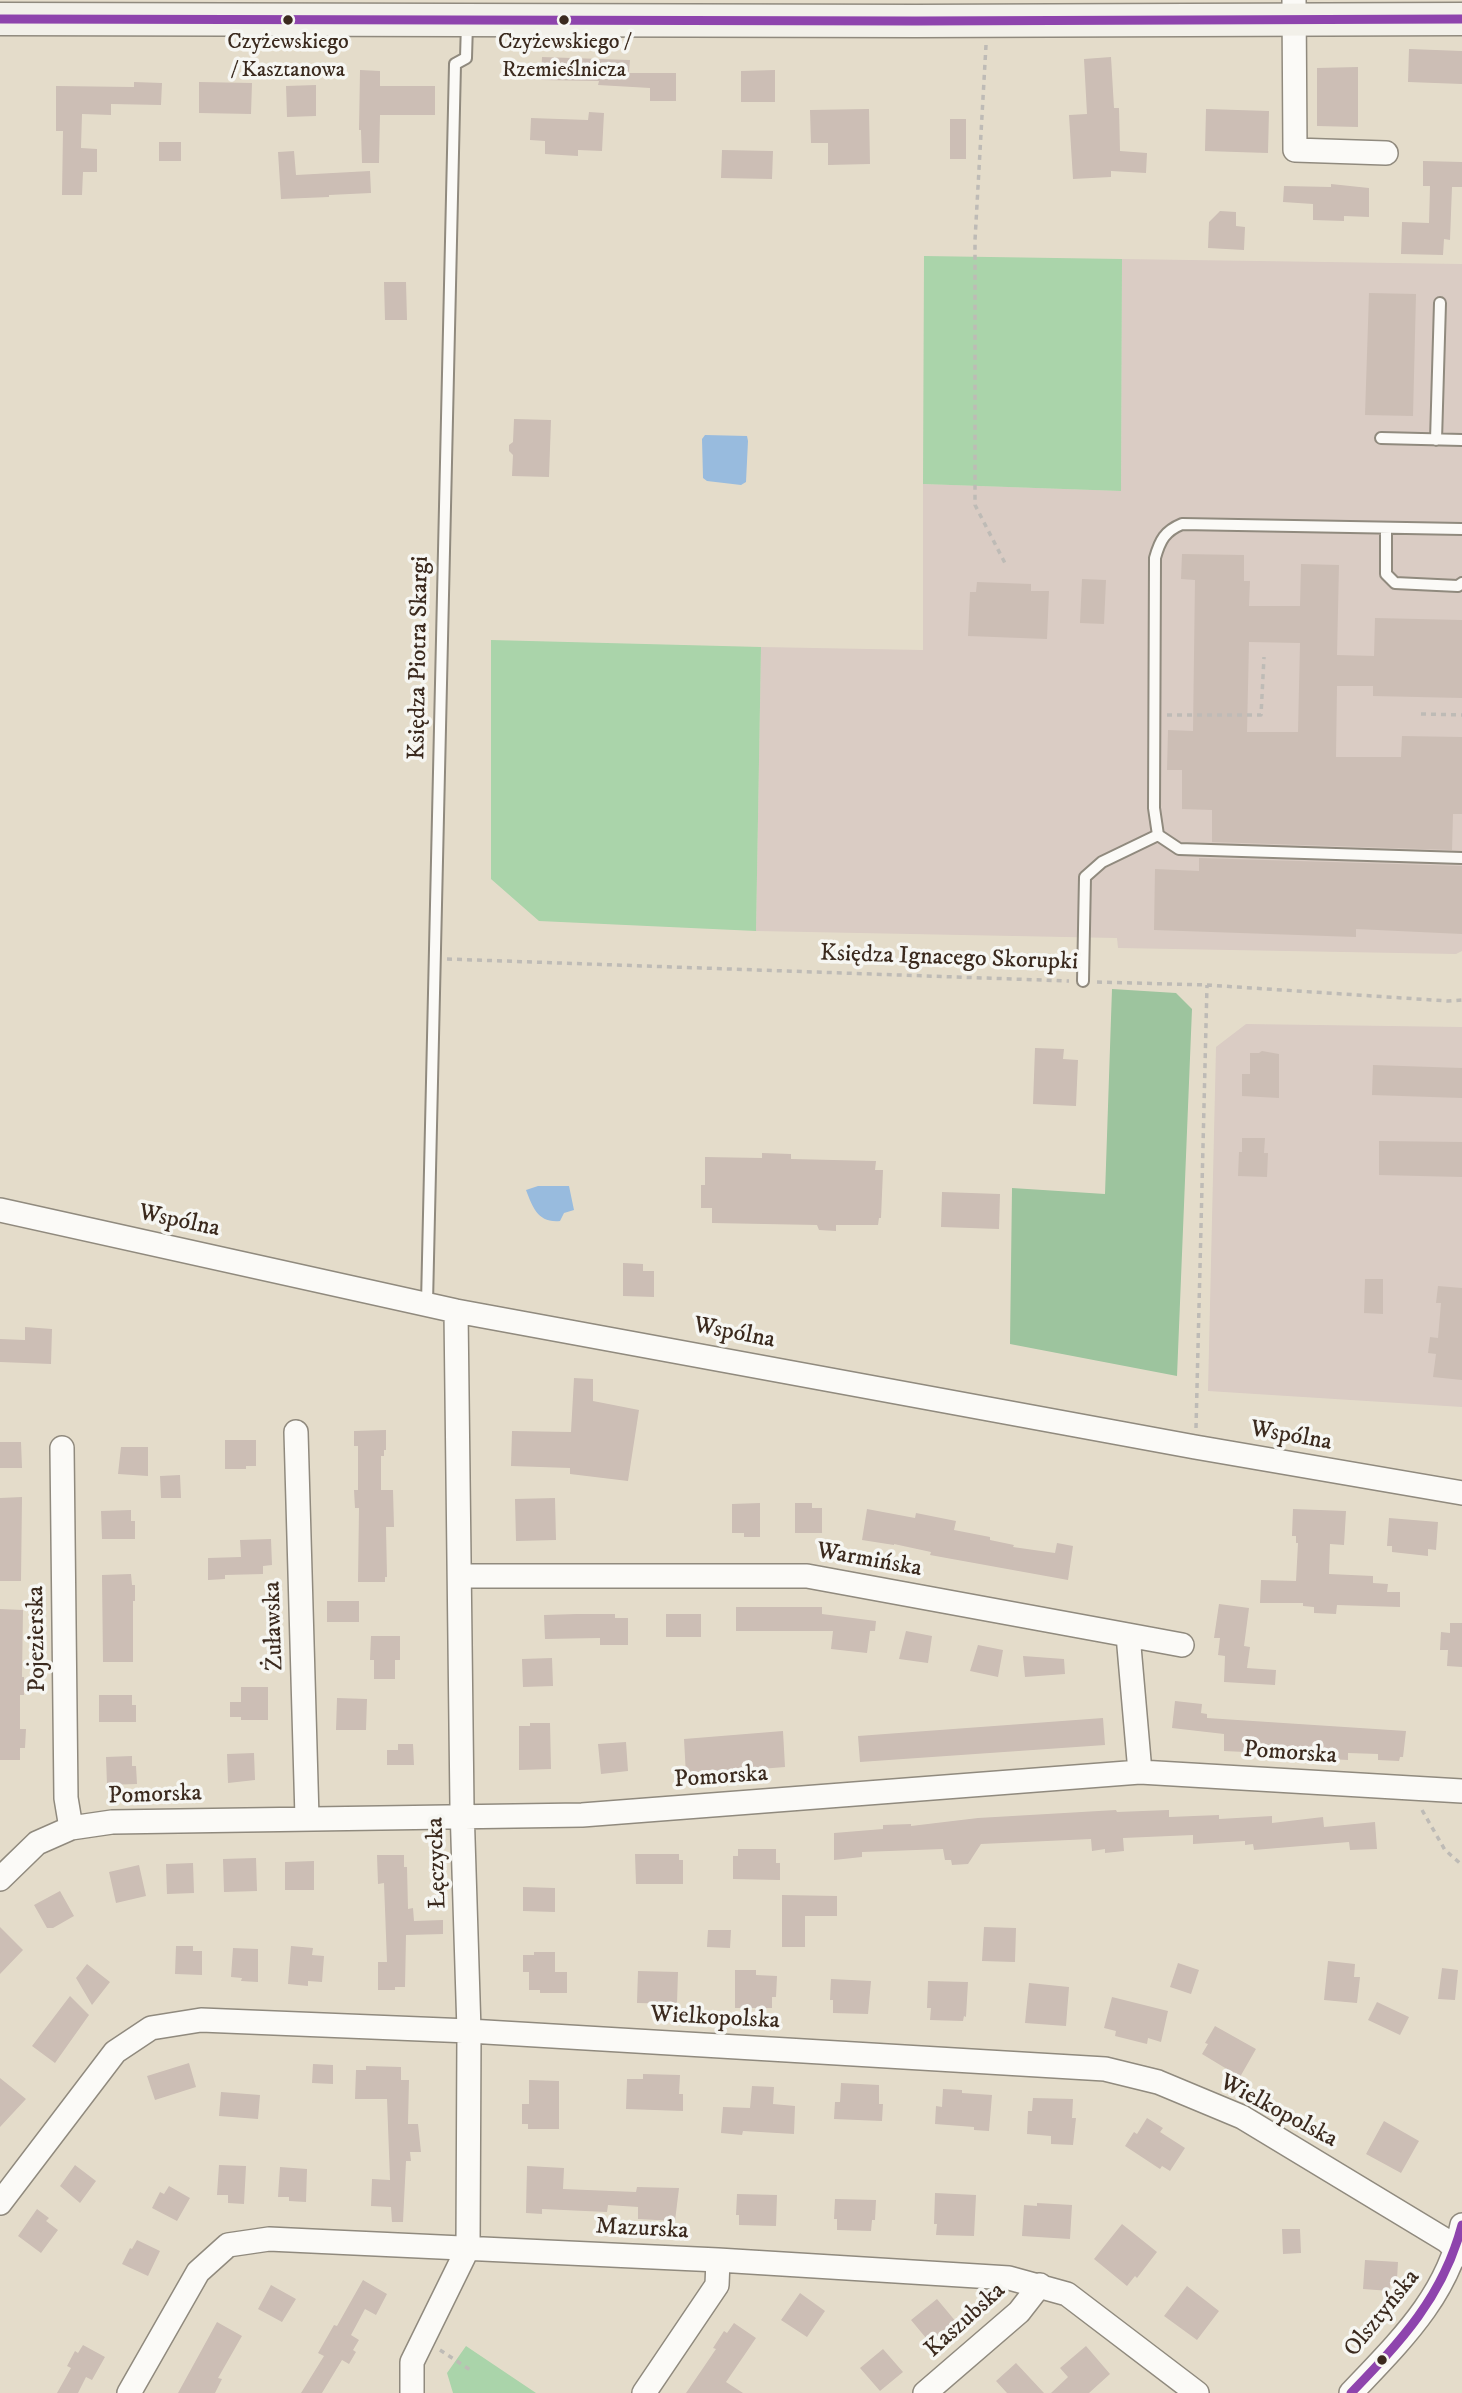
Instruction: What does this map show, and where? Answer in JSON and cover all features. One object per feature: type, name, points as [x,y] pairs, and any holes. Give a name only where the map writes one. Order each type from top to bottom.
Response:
[{"type":"street","points":[[1295,9],[1296,150],[1386,153]]},
{"type":"street","points":[[0,19],[352,10],[467,20],[674,10],[916,10],[987,20],[1295,9],[1462,19]]},
{"type":"street","name":"Wspólna","points":[[0,1210],[456,1311],[1195,1447],[1462,1493]]},
{"type":"street","name":"Łęczycka","points":[[409,2393],[412,2362],[468,2248],[469,2031],[463,1817],[456,1311]]},
{"type":"street","name":"Żuławska","points":[[296,1432],[307,1818]]},
{"type":"street","name":"Pojezierska","points":[[62,1448],[66,1798],[71,1828]]},
{"type":"street","name":"Warmińska","points":[[461,1576],[807,1576],[1182,1645]]},
{"type":"street","points":[[1128,1635],[1140,1772]]},
{"type":"street","name":"Pomorska","points":[[0,1879],[37,1843],[71,1828],[112,1822],[582,1815],[1140,1772],[1462,1791]]},
{"type":"street","name":"Wielkopolska","points":[[0,2203],[115,2052],[151,2028],[201,2020],[469,2031],[1105,2069],[1158,2082],[1242,2117],[1447,2241],[1460,2253]]},
{"type":"street","name":"Olsztyńska","points":[[1351,2393],[1428,2306],[1460,2253],[1462,2225]]},
{"type":"street","name":"Mazurska","points":[[129,2393],[198,2272],[228,2245],[269,2239],[718,2260],[1009,2278],[1067,2294],[1197,2393]]},
{"type":"street","points":[[644,2393],[717,2285],[718,2260]]},
{"type":"street","name":"Kaszubska","points":[[925,2393],[1019,2312],[1040,2285]]},
{"type":"lane","name":"Księdza Piotra Skargi","points":[[426,1304],[454,64],[466,58],[467,20]]},
{"type":"lane","points":[[1436,440],[1440,303]]},
{"type":"lane","points":[[1381,438],[1462,440]]},
{"type":"lane","points":[[1462,529],[1182,524],[1169,529],[1158,544],[1154,558],[1154,808],[1158,835],[1179,849],[1462,858]]},
{"type":"lane","points":[[1386,528],[1386,573],[1395,583],[1458,586],[1462,583]]},
{"type":"lane","points":[[1083,981],[1084,877],[1101,862],[1158,835]]},
{"type":"path","points":[[987,20],[975,240],[975,505],[1007,567]]},
{"type":"path","points":[[1155,715],[1261,715],[1264,657]]},
{"type":"path","points":[[1421,713],[1462,715]]},
{"type":"path","name":"Księdza Ignacego Skorupki","points":[[434,959],[1207,985],[1448,1002],[1462,1000]]},
{"type":"path","points":[[1195,1447],[1207,985]]},
{"type":"path","points":[[1420,1805],[1445,1850],[1462,1865]]},
{"type":"path","points":[[423,2339],[472,2371]]},
{"type":"shaded area","points":[[1122,259],[1462,264],[1462,951],[1456,954],[1118,948],[1117,938],[756,931],[761,647],[923,650],[923,484],[1121,491]]},
{"type":"shaded area","points":[[1246,1024],[1462,1027],[1462,1407],[1208,1391],[1216,1047]]},
{"type":"green space","points":[[924,256],[1122,259],[1121,491],[923,484]]},
{"type":"green space","points":[[491,640],[761,647],[756,931],[539,921],[491,879]]},
{"type":"green space","points":[[1112,989],[1176,993],[1192,1009],[1177,1376],[1010,1344],[1012,1188],[1105,1194]]},
{"type":"green space","points":[[466,2346],[536,2393],[453,2393],[447,2373]]},
{"type":"water","points":[[705,435],[747,436],[746,482],[741,485],[707,481],[703,478],[702,439]]},
{"type":"water","points":[[538,1186],[569,1186],[574,1210],[564,1213],[560,1221],[541,1217],[526,1190]]},
{"type":"building","points":[[1409,49],[1462,51],[1462,84],[1408,82]]},
{"type":"building","points":[[542,57],[630,60],[629,73],[676,73],[676,101],[650,101],[650,88],[598,85],[599,81],[541,80]]},
{"type":"building","points":[[1111,57],[1114,108],[1119,108],[1120,151],[1147,153],[1146,173],[1111,171],[1111,177],[1073,179],[1069,115],[1087,114],[1084,59]]},
{"type":"building","points":[[1358,67],[1358,127],[1317,126],[1317,68]]},
{"type":"building","points":[[360,70],[380,71],[380,86],[435,86],[435,115],[380,115],[379,163],[362,163],[359,130]]},
{"type":"building","points":[[775,70],[775,102],[741,102],[741,71]]},
{"type":"building","points":[[134,82],[162,83],[161,105],[111,104],[111,115],[82,114],[81,148],[97,149],[97,172],[83,172],[82,195],[62,195],[63,131],[56,131],[56,86],[134,87]]},
{"type":"building","points":[[199,82],[252,83],[251,114],[199,113]]},
{"type":"building","points":[[316,85],[316,116],[287,117],[286,86]]},
{"type":"building","points":[[869,109],[870,164],[828,165],[828,143],[811,143],[810,110]]},
{"type":"building","points":[[1206,109],[1269,111],[1268,153],[1205,151]]},
{"type":"building","points":[[589,112],[604,113],[602,151],[578,150],[578,156],[545,154],[545,141],[530,140],[531,118],[588,120]]},
{"type":"building","points":[[950,119],[966,119],[966,159],[950,159]]},
{"type":"building","points":[[159,142],[181,142],[181,161],[159,161]]},
{"type":"building","points":[[722,150],[773,151],[772,179],[721,178]]},
{"type":"building","points":[[294,151],[296,175],[370,171],[371,193],[281,199],[278,152]]},
{"type":"building","points":[[1423,161],[1462,162],[1462,187],[1452,187],[1450,240],[1444,239],[1443,255],[1401,254],[1402,222],[1429,223],[1430,186],[1423,186]]},
{"type":"building","points":[[1331,184],[1369,188],[1369,217],[1344,216],[1344,221],[1313,220],[1313,204],[1283,202],[1284,186],[1331,187]]},
{"type":"building","points":[[1220,211],[1236,212],[1236,226],[1245,227],[1244,250],[1208,248],[1209,222]]},
{"type":"building","points":[[384,282],[406,282],[407,320],[385,320]]},
{"type":"building","points":[[1369,293],[1416,294],[1413,416],[1365,415]]},
{"type":"building","points":[[514,419],[551,420],[549,477],[512,476],[513,455],[509,451],[509,445],[513,442]]},
{"type":"building","points":[[1182,554],[1244,555],[1244,581],[1250,581],[1249,606],[1300,606],[1301,564],[1339,565],[1337,655],[1374,656],[1375,618],[1462,620],[1462,698],[1373,696],[1373,686],[1337,686],[1336,757],[1401,757],[1402,736],[1462,737],[1462,814],[1453,814],[1452,850],[1212,842],[1212,810],[1182,809],[1182,770],[1167,770],[1168,730],[1193,731],[1195,580],[1181,579]],"holes":[[[1249,642],[1300,643],[1298,732],[1247,732]]]},
{"type":"building","points":[[1082,579],[1106,580],[1104,624],[1080,623]]},
{"type":"building","points":[[977,582],[1031,584],[1031,591],[1049,591],[1047,639],[968,636],[970,592],[976,592]]},
{"type":"building","points":[[1199,858],[1462,866],[1462,934],[1356,929],[1356,937],[1154,930],[1155,869],[1199,871]]},
{"type":"building","points":[[1035,1048],[1064,1049],[1063,1059],[1078,1060],[1076,1106],[1033,1104]]},
{"type":"building","points":[[1262,1051],[1279,1054],[1279,1098],[1242,1096],[1242,1074],[1250,1074],[1250,1053]]},
{"type":"building","points":[[1373,1065],[1462,1068],[1462,1098],[1372,1095]]},
{"type":"building","points":[[1242,1138],[1265,1138],[1264,1153],[1268,1153],[1267,1177],[1238,1176]]},
{"type":"building","points":[[1379,1141],[1462,1142],[1462,1177],[1379,1175]]},
{"type":"building","points":[[762,1153],[791,1154],[791,1159],[876,1161],[875,1170],[883,1170],[881,1218],[878,1225],[836,1225],[836,1231],[819,1230],[817,1225],[712,1223],[712,1208],[701,1208],[701,1185],[705,1185],[705,1157],[762,1158]]},
{"type":"building","points":[[942,1192],[1000,1194],[999,1229],[941,1227]]},
{"type":"building","points":[[623,1263],[643,1264],[643,1271],[654,1271],[654,1297],[623,1296]]},
{"type":"building","points":[[1365,1279],[1383,1279],[1383,1314],[1364,1313]]},
{"type":"building","points":[[1438,1286],[1462,1288],[1462,1380],[1433,1377],[1436,1354],[1428,1353],[1430,1337],[1438,1338],[1441,1303],[1436,1303]]},
{"type":"building","points":[[25,1327],[52,1329],[51,1364],[0,1362],[0,1339],[25,1340]]},
{"type":"building","points":[[574,1378],[593,1379],[593,1401],[639,1410],[628,1481],[570,1474],[570,1468],[511,1466],[512,1431],[571,1432]]},
{"type":"building","points":[[386,1430],[386,1450],[384,1456],[381,1456],[381,1490],[393,1490],[394,1527],[386,1527],[387,1577],[385,1582],[358,1582],[359,1508],[355,1508],[354,1490],[358,1490],[358,1446],[354,1446],[354,1431]]},
{"type":"building","points":[[225,1440],[256,1440],[256,1466],[225,1469]]},
{"type":"building","points":[[0,1442],[21,1442],[22,1468],[0,1468]]},
{"type":"building","points":[[121,1447],[148,1447],[148,1476],[118,1474]]},
{"type":"building","points":[[180,1475],[181,1498],[161,1498],[160,1476]]},
{"type":"building","points":[[22,1497],[21,1581],[0,1581],[0,1498]]},
{"type":"building","points":[[555,1498],[556,1540],[516,1541],[515,1499]]},
{"type":"building","points":[[760,1503],[760,1537],[744,1537],[744,1533],[732,1533],[732,1504]]},
{"type":"building","points":[[795,1503],[812,1503],[812,1508],[822,1508],[822,1533],[795,1533]]},
{"type":"building","points":[[867,1509],[915,1518],[916,1513],[956,1521],[954,1530],[990,1537],[990,1540],[1014,1545],[1013,1547],[1055,1553],[1057,1543],[1073,1546],[1068,1580],[930,1555],[931,1552],[894,1544],[862,1540]]},
{"type":"building","points":[[1293,1509],[1346,1511],[1344,1545],[1330,1544],[1329,1574],[1373,1576],[1373,1583],[1388,1584],[1387,1592],[1400,1592],[1400,1607],[1337,1605],[1336,1614],[1314,1613],[1314,1607],[1303,1606],[1303,1603],[1260,1603],[1261,1580],[1296,1581],[1298,1543],[1296,1536],[1292,1536]]},
{"type":"building","points":[[131,1510],[131,1521],[135,1521],[135,1539],[102,1539],[101,1511]]},
{"type":"building","points":[[1389,1518],[1438,1522],[1436,1550],[1428,1549],[1428,1556],[1392,1552],[1392,1546],[1387,1546]]},
{"type":"building","points":[[271,1539],[272,1565],[263,1566],[263,1574],[225,1575],[225,1579],[208,1580],[208,1558],[241,1557],[240,1540]]},
{"type":"building","points":[[131,1574],[132,1585],[135,1585],[133,1662],[103,1662],[102,1575]]},
{"type":"building","points":[[327,1601],[359,1601],[359,1622],[327,1622]]},
{"type":"building","points":[[1219,1604],[1249,1608],[1244,1646],[1250,1647],[1247,1668],[1276,1670],[1275,1685],[1224,1682],[1225,1656],[1218,1655],[1220,1638],[1214,1638]]},
{"type":"building","points":[[736,1607],[822,1607],[822,1614],[876,1621],[875,1631],[870,1631],[867,1653],[831,1649],[833,1631],[736,1631]]},
{"type":"building","points":[[0,1609],[23,1610],[24,1695],[20,1695],[20,1729],[26,1729],[25,1748],[20,1748],[20,1760],[0,1760]]},
{"type":"building","points":[[615,1614],[615,1618],[628,1618],[628,1645],[600,1645],[600,1638],[545,1639],[544,1615]]},
{"type":"building","points":[[666,1614],[701,1614],[701,1637],[666,1637]]},
{"type":"building","points":[[1450,1623],[1462,1623],[1462,1667],[1447,1666],[1448,1650],[1440,1650],[1441,1632],[1450,1633]]},
{"type":"building","points":[[906,1631],[932,1636],[928,1663],[899,1659]]},
{"type":"building","points":[[371,1636],[400,1636],[400,1660],[395,1660],[395,1679],[374,1679],[374,1660],[370,1660]]},
{"type":"building","points":[[978,1645],[1003,1650],[998,1677],[970,1671]]},
{"type":"building","points":[[1023,1656],[1064,1659],[1065,1674],[1025,1677]]},
{"type":"building","points":[[552,1658],[553,1686],[523,1687],[522,1659]]},
{"type":"building","points":[[241,1687],[268,1687],[268,1720],[241,1720],[241,1717],[230,1717],[230,1702],[241,1702]]},
{"type":"building","points":[[99,1695],[132,1695],[132,1705],[136,1705],[136,1722],[99,1722]]},
{"type":"building","points":[[337,1698],[367,1699],[366,1730],[336,1730]]},
{"type":"building","points":[[1175,1701],[1202,1704],[1201,1713],[1207,1714],[1207,1718],[1406,1731],[1403,1757],[1400,1757],[1399,1761],[1378,1760],[1378,1754],[1348,1753],[1348,1760],[1275,1756],[1276,1751],[1245,1748],[1245,1752],[1224,1751],[1224,1734],[1172,1728]]},
{"type":"building","points":[[1103,1718],[1105,1745],[860,1762],[858,1736]]},
{"type":"building","points":[[530,1723],[550,1723],[551,1769],[519,1770],[519,1726],[530,1726]]},
{"type":"building","points":[[783,1731],[785,1767],[686,1775],[684,1739]]},
{"type":"building","points":[[626,1742],[628,1771],[601,1774],[598,1744]]},
{"type":"building","points":[[398,1744],[413,1744],[414,1765],[387,1765],[387,1750],[398,1750]]},
{"type":"building","points":[[254,1753],[255,1780],[228,1783],[227,1754]]},
{"type":"building","points":[[132,1756],[132,1766],[136,1766],[137,1784],[107,1785],[106,1757]]},
{"type":"building","points":[[1116,1810],[1169,1810],[1169,1817],[1219,1815],[1219,1819],[1272,1816],[1272,1823],[1323,1817],[1324,1827],[1375,1822],[1377,1849],[1350,1850],[1349,1842],[1254,1850],[1253,1844],[1245,1845],[1245,1841],[1193,1844],[1193,1835],[1123,1838],[1124,1851],[1105,1853],[1105,1849],[1092,1851],[1091,1839],[981,1844],[968,1864],[952,1865],[951,1860],[945,1860],[943,1849],[862,1852],[862,1857],[834,1860],[834,1833],[883,1829],[883,1825],[911,1826],[978,1818]]},
{"type":"building","points":[[738,1849],[776,1849],[776,1863],[780,1863],[780,1880],[733,1879],[733,1856],[738,1856]]},
{"type":"building","points":[[635,1854],[679,1854],[679,1860],[683,1860],[683,1884],[636,1884]]},
{"type":"building","points":[[377,1855],[404,1855],[404,1867],[407,1867],[408,1909],[413,1908],[414,1921],[443,1920],[443,1934],[406,1935],[405,1987],[395,1987],[395,1990],[378,1990],[378,1962],[387,1962],[384,1883],[378,1884]]},
{"type":"building","points":[[256,1858],[257,1891],[224,1892],[223,1859]]},
{"type":"building","points":[[314,1861],[314,1890],[285,1890],[285,1862]]},
{"type":"building","points":[[193,1863],[194,1893],[167,1894],[166,1864]]},
{"type":"building","points":[[139,1865],[146,1896],[116,1903],[109,1872]]},
{"type":"building","points":[[523,1887],[555,1888],[555,1912],[523,1911]]},
{"type":"building","points":[[60,1891],[74,1916],[53,1928],[47,1928],[34,1905]]},
{"type":"building","points":[[782,1895],[837,1896],[837,1916],[805,1916],[805,1947],[782,1947]]},
{"type":"building","points":[[0,1927],[23,1950],[0,1974]]},
{"type":"building","points":[[984,1927],[1016,1928],[1015,1962],[982,1961]]},
{"type":"building","points":[[708,1930],[731,1930],[730,1948],[707,1947]]},
{"type":"building","points":[[176,1946],[193,1946],[193,1951],[202,1951],[202,1975],[175,1974]]},
{"type":"building","points":[[291,1946],[313,1948],[312,1955],[324,1956],[322,1982],[308,1981],[308,1986],[288,1984]]},
{"type":"building","points":[[233,1948],[258,1949],[258,1982],[241,1981],[242,1978],[231,1977]]},
{"type":"building","points":[[534,1952],[555,1952],[555,1972],[567,1972],[567,1993],[540,1993],[540,1990],[529,1990],[529,1972],[523,1972],[523,1955],[534,1955]]},
{"type":"building","points":[[1328,1961],[1355,1964],[1354,1977],[1360,1977],[1357,2003],[1324,2000]]},
{"type":"building","points":[[1178,1963],[1199,1970],[1191,1994],[1170,1987]]},
{"type":"building","points":[[87,1964],[110,1982],[92,2005],[76,1978]]},
{"type":"building","points":[[1442,1968],[1458,1970],[1455,2000],[1438,1999]]},
{"type":"building","points":[[735,1970],[756,1970],[756,1975],[777,1976],[776,1997],[772,1997],[772,2008],[735,2008]]},
{"type":"building","points":[[638,1971],[678,1972],[677,2004],[637,2003]]},
{"type":"building","points":[[831,1979],[871,1981],[868,2014],[833,2013],[833,2000],[830,2000]]},
{"type":"building","points":[[928,1981],[968,1982],[966,2017],[964,2016],[963,2021],[930,2020],[931,2008],[927,2008]]},
{"type":"building","points":[[1029,1983],[1069,1987],[1066,2026],[1025,2023]]},
{"type":"building","points":[[70,1996],[89,2015],[55,2063],[32,2046]]},
{"type":"building","points":[[1112,1997],[1168,2011],[1161,2042],[1148,2038],[1147,2044],[1115,2036],[1116,2031],[1104,2028]]},
{"type":"building","points":[[1377,2002],[1409,2017],[1400,2035],[1368,2020]]},
{"type":"building","points":[[1215,2026],[1256,2049],[1240,2077],[1202,2054]]},
{"type":"building","points":[[189,2063],[196,2087],[155,2100],[147,2076]]},
{"type":"building","points":[[313,2064],[333,2065],[333,2084],[312,2083]]},
{"type":"building","points":[[366,2066],[401,2067],[401,2080],[409,2080],[408,2124],[418,2124],[421,2152],[410,2152],[411,2161],[406,2161],[403,2222],[392,2222],[391,2207],[371,2206],[372,2179],[390,2180],[387,2099],[355,2099],[356,2070],[366,2070]]},
{"type":"building","points":[[643,2074],[680,2075],[679,2094],[683,2094],[683,2111],[626,2109],[627,2079],[643,2079]]},
{"type":"building","points":[[0,2078],[26,2099],[0,2127]]},
{"type":"building","points":[[529,2080],[559,2081],[559,2129],[528,2129],[528,2124],[522,2124],[522,2104],[529,2104]]},
{"type":"building","points":[[841,2083],[879,2085],[879,2104],[883,2104],[882,2121],[834,2119],[835,2102],[840,2102]]},
{"type":"building","points":[[752,2086],[774,2087],[773,2104],[795,2106],[794,2134],[743,2131],[742,2135],[721,2133],[723,2107],[750,2108]]},
{"type":"building","points":[[943,2089],[992,2095],[989,2131],[935,2124],[936,2106],[942,2107]]},
{"type":"building","points":[[221,2092],[260,2095],[258,2119],[219,2116]]},
{"type":"building","points":[[1033,2098],[1073,2099],[1072,2118],[1076,2118],[1073,2145],[1051,2144],[1051,2136],[1027,2134],[1028,2111],[1032,2111]]},
{"type":"building","points":[[1147,2118],[1163,2128],[1160,2132],[1185,2148],[1170,2171],[1162,2166],[1160,2169],[1125,2146]]},
{"type":"building","points":[[1384,2121],[1419,2141],[1401,2173],[1366,2154]]},
{"type":"building","points":[[75,2165],[96,2181],[80,2203],[60,2186]]},
{"type":"building","points":[[219,2165],[246,2166],[244,2204],[228,2203],[228,2195],[217,2195]]},
{"type":"building","points":[[527,2166],[564,2168],[563,2189],[636,2192],[637,2187],[679,2188],[675,2221],[638,2219],[638,2207],[608,2205],[607,2212],[542,2209],[542,2214],[526,2213]]},
{"type":"building","points":[[280,2167],[307,2169],[306,2202],[278,2197]]},
{"type":"building","points":[[169,2186],[190,2198],[177,2221],[152,2208],[160,2192],[164,2194]]},
{"type":"building","points":[[935,2193],[976,2195],[974,2236],[936,2235]]},
{"type":"building","points":[[737,2194],[777,2195],[776,2226],[739,2225],[739,2215],[736,2215]]},
{"type":"building","points":[[835,2199],[876,2200],[875,2220],[872,2220],[871,2231],[837,2230],[837,2219],[834,2219]]},
{"type":"building","points":[[1037,2203],[1072,2205],[1070,2239],[1022,2236],[1024,2205],[1037,2206]]},
{"type":"building","points":[[37,2209],[49,2218],[46,2221],[58,2230],[41,2253],[18,2236]]},
{"type":"building","points":[[1122,2224],[1157,2252],[1137,2278],[1135,2276],[1127,2286],[1094,2259]]},
{"type":"building","points":[[1282,2229],[1300,2229],[1301,2253],[1283,2254]]},
{"type":"building","points":[[137,2240],[160,2251],[148,2276],[122,2264]]},
{"type":"building","points":[[1365,2260],[1398,2262],[1397,2279],[1391,2278],[1390,2291],[1363,2289]]},
{"type":"building","points":[[363,2280],[387,2294],[376,2315],[365,2309],[351,2335],[359,2340],[353,2350],[356,2352],[349,2364],[342,2360],[322,2393],[301,2393],[324,2356],[318,2353]]},
{"type":"building","points":[[271,2285],[296,2299],[282,2322],[258,2309]]},
{"type":"building","points":[[1187,2286],[1219,2311],[1197,2340],[1164,2316]]},
{"type":"building","points":[[800,2293],[825,2311],[807,2337],[781,2320]]},
{"type":"building","points":[[937,2299],[957,2323],[931,2344],[911,2320]]},
{"type":"building","points":[[217,2322],[242,2336],[218,2378],[222,2379],[215,2393],[178,2393]]},
{"type":"building","points":[[734,2323],[756,2338],[726,2382],[743,2393],[686,2393],[716,2349],[713,2348],[724,2331],[727,2333]]},
{"type":"building","points":[[83,2345],[105,2357],[92,2380],[86,2377],[78,2393],[57,2393],[71,2368],[67,2366],[75,2351],[78,2353]]},
{"type":"building","points":[[1086,2346],[1110,2374],[1089,2393],[1051,2393],[1068,2377],[1060,2368]]},
{"type":"building","points":[[883,2349],[903,2372],[880,2391],[860,2368]]},
{"type":"building","points":[[1016,2363],[1044,2393],[1007,2393],[996,2381]]},
{"type":"transit line","points":[[0,19],[1462,19]]},
{"type":"transit line","points":[[1351,2393],[1403,2336],[1432,2296],[1454,2251],[1462,2225]]},
{"type":"place","name":"Czyżewskiego / Kasztanowa","points":[[288,20]]},
{"type":"place","name":"Czyżewskiego / Rzemieślnicza","points":[[564,20]]}]
